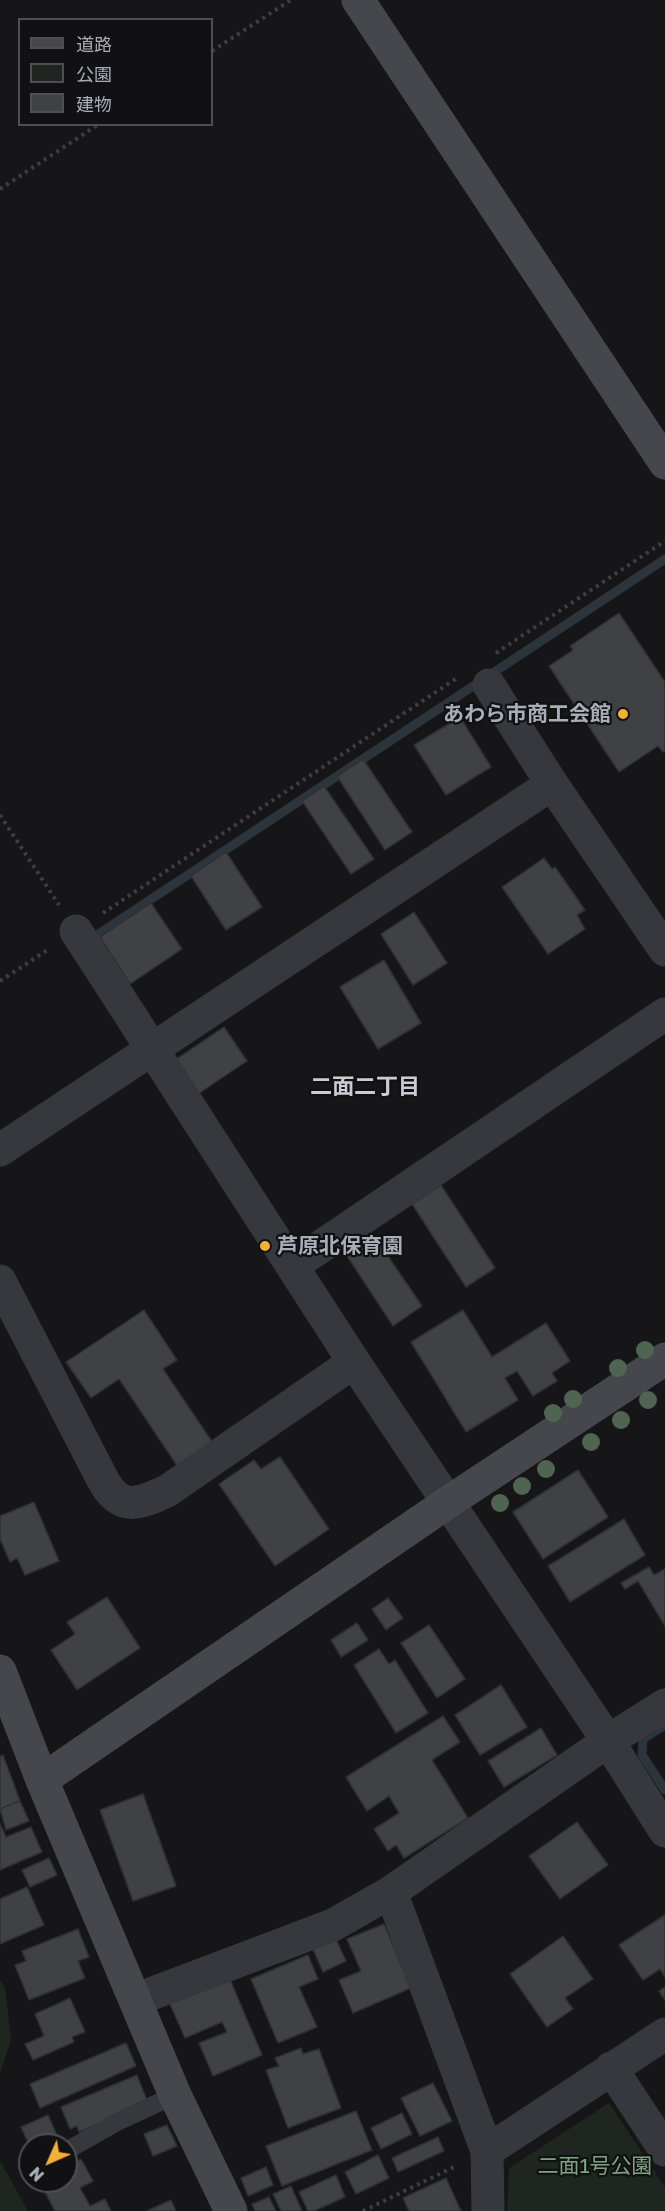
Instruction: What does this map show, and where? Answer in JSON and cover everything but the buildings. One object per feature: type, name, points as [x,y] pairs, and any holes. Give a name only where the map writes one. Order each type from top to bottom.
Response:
[{"type":"street","points":[[358,0],[665,463]]},
{"type":"street","points":[[477,679],[665,950]]},
{"type":"street","points":[[0,1150],[552,784]]},
{"type":"street","points":[[76,931],[354,1362],[608,1741],[665,1831]]},
{"type":"street","points":[[292,1266],[665,1014]]},
{"type":"street","points":[[0,1281],[106,1487],[110,1494],[121,1502],[135,1503],[148,1500],[167,1491],[354,1362]]},
{"type":"street","points":[[42,1780],[447,1503],[665,1359]]},
{"type":"street","points":[[0,1671],[42,1780],[175,2095],[231,2211]]},
{"type":"street","points":[[135,2000],[333,1925],[391,1892],[608,1741],[665,1705]]},
{"type":"street","points":[[391,1892],[487,2151],[488,2211]]},
{"type":"street","points":[[487,2151],[665,2034]]},
{"type":"street","points":[[611,2068],[665,2150]]},
{"type":"lane","points":[[78,2144],[117,2122],[175,2095]]},
{"type":"path","points":[[213,50],[291,0]]},
{"type":"path","points":[[0,189],[96,126]]},
{"type":"path","points":[[495,653],[665,541]]},
{"type":"path","points":[[0,981],[477,679]]},
{"type":"path","points":[[0,815],[76,931]]},
{"type":"path","points":[[363,2211],[487,2151]]},
{"type":"green space","points":[[0,1981],[5,1987],[11,2039],[0,2074]]},
{"type":"green space","name":"二面1号公園","points":[[609,2103],[665,2187],[665,2211],[507,2211],[509,2168]]},
{"type":"green space","points":[[0,2161],[28,2211],[0,2211]]},
{"type":"waterway","points":[[97,935],[665,559]]},
{"type":"waterway","points":[[665,1725],[643,1739],[642,1755],[665,1790]]},
{"type":"place","name":"あわら市商工会館","points":[[623,714]]},
{"type":"place","name":"芦原北保育園","points":[[265,1246]]},
{"type":"district","name":"二面二丁目","points":[[365,1087]]}]
